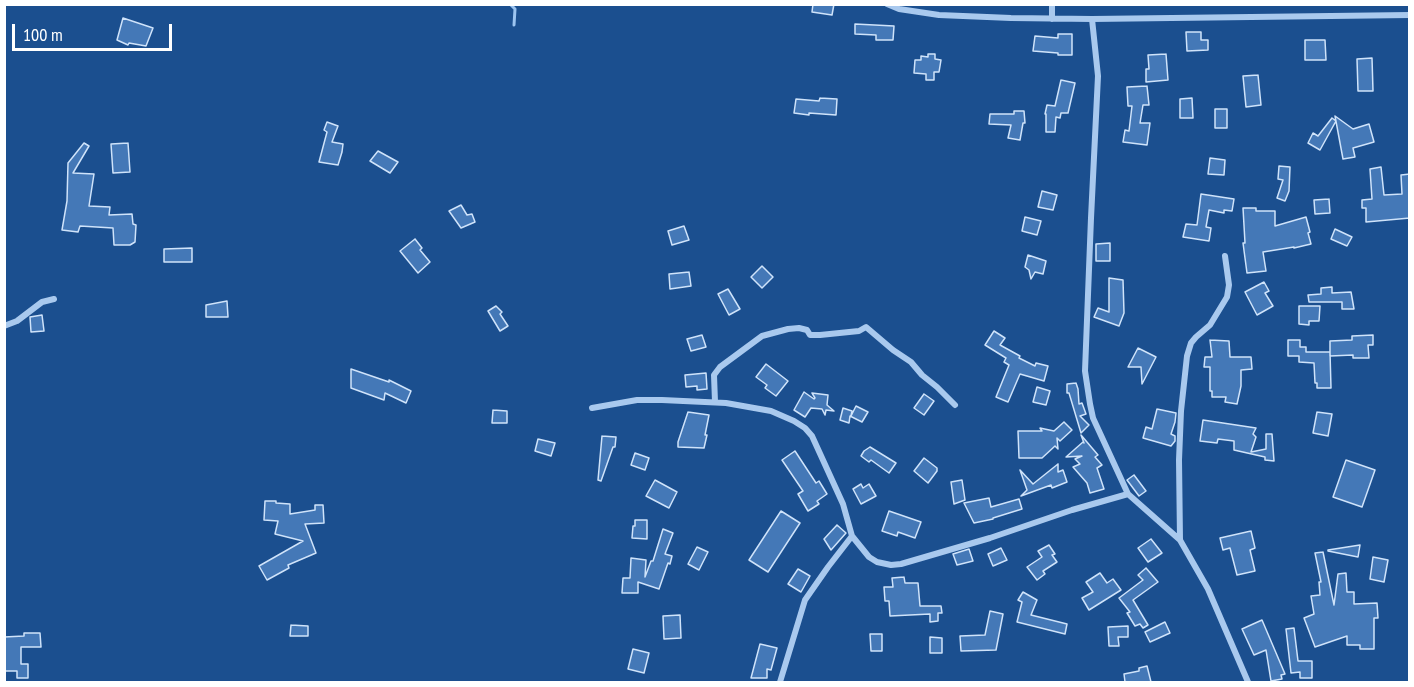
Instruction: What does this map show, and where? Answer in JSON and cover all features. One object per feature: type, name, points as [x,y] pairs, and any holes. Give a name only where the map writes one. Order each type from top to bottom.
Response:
[{"type":"street","points":[[887,4],[900,9],[939,15],[1052,19],[1410,15]]},
{"type":"street","points":[[1052,4],[1052,19]]},
{"type":"street","points":[[1092,19],[1098,76],[1085,371],[1093,417],[1128,494],[1180,540],[1208,589],[1248,682]]},
{"type":"street","points":[[1180,540],[1179,460],[1187,356],[1191,343],[1210,325],[1227,297],[1229,285],[1225,256]]},
{"type":"street","points":[[4,326],[17,321],[42,302],[54,298]]},
{"type":"street","points":[[715,402],[714,375],[720,367],[762,336],[799,328],[807,330],[810,335],[820,335],[859,331],[866,327],[911,362],[955,405]]},
{"type":"street","points":[[592,408],[637,400],[715,402],[771,411],[794,421],[812,436],[843,504],[852,536],[869,556],[891,565],[990,538],[1128,494]]},
{"type":"street","points":[[780,682],[805,600],[852,536]]},
{"type":"building","points":[[813,4],[834,4],[832,15],[812,12]]},
{"type":"building","points":[[123,18],[153,28],[146,46],[129,43],[128,45],[117,40]]},
{"type":"building","points":[[855,24],[894,26],[893,40],[876,40],[876,35],[855,34]]},
{"type":"building","points":[[1186,32],[1201,32],[1201,40],[1208,40],[1208,50],[1187,51]]},
{"type":"building","points":[[1058,34],[1072,34],[1072,55],[1033,51],[1035,36],[1058,38]]},
{"type":"building","points":[[1305,40],[1325,40],[1326,60],[1305,60]]},
{"type":"building","points":[[928,54],[935,54],[935,59],[941,60],[939,72],[934,72],[934,80],[926,80],[926,74],[914,73],[915,60],[921,60],[921,56],[928,57]]},
{"type":"building","points":[[1166,54],[1168,80],[1146,82],[1146,69],[1149,69],[1148,55]]},
{"type":"building","points":[[1372,58],[1373,91],[1358,91],[1357,59]]},
{"type":"building","points":[[1258,75],[1261,105],[1246,107],[1243,76]]},
{"type":"building","points":[[1061,80],[1075,83],[1068,113],[1061,113],[1060,118],[1056,117],[1055,132],[1046,132],[1047,105],[1055,106]]},
{"type":"building","points":[[1147,86],[1149,105],[1143,105],[1140,123],[1150,123],[1147,145],[1123,142],[1125,130],[1129,131],[1132,106],[1128,106],[1127,87]]},
{"type":"building","points":[[820,98],[837,99],[836,115],[794,113],[796,99],[819,101]]},
{"type":"building","points":[[1192,98],[1193,118],[1180,118],[1180,99]]},
{"type":"building","points":[[1215,109],[1227,109],[1227,128],[1215,128]]},
{"type":"building","points":[[1014,111],[1024,111],[1025,123],[1023,123],[1020,140],[1008,138],[1011,125],[989,124],[990,114],[1014,114]]},
{"type":"building","points":[[1335,116],[1353,129],[1369,124],[1374,142],[1353,148],[1355,157],[1343,159]]},
{"type":"building","points":[[1332,118],[1336,121],[1320,150],[1308,143],[1313,133],[1318,136]]},
{"type":"building","points":[[327,122],[338,126],[332,142],[343,144],[338,165],[319,162],[327,132],[324,130]]},
{"type":"building","points":[[84,143],[89,146],[73,173],[94,174],[89,206],[110,207],[109,215],[132,214],[133,224],[136,225],[135,242],[130,245],[114,245],[113,228],[80,226],[78,232],[62,230],[67,201],[68,163]]},
{"type":"building","points":[[128,143],[130,172],[113,173],[111,144]]},
{"type":"building","points":[[378,151],[398,162],[390,173],[370,161]]},
{"type":"building","points":[[1210,158],[1225,160],[1224,175],[1208,174]]},
{"type":"building","points":[[1279,166],[1290,167],[1289,191],[1285,201],[1277,198],[1283,180],[1278,179]]},
{"type":"building","points":[[1381,167],[1384,195],[1402,194],[1401,175],[1410,174],[1410,218],[1366,222],[1366,208],[1362,208],[1362,200],[1372,199],[1370,169]]},
{"type":"building","points":[[1042,191],[1057,195],[1053,210],[1038,207]]},
{"type":"building","points":[[1201,194],[1234,199],[1232,211],[1224,210],[1224,213],[1209,210],[1206,227],[1211,228],[1209,241],[1183,237],[1186,224],[1197,225]]},
{"type":"building","points":[[1329,199],[1330,213],[1315,214],[1314,200]]},
{"type":"building","points":[[461,205],[467,215],[472,214],[475,222],[461,228],[449,211]]},
{"type":"building","points":[[1243,208],[1275,211],[1275,226],[1306,217],[1311,244],[1263,252],[1266,271],[1247,273],[1243,243],[1245,243]]},
{"type":"building","points":[[1025,217],[1041,221],[1037,235],[1022,231]]},
{"type":"building","points":[[684,226],[689,240],[672,245],[668,231]]},
{"type":"building","points":[[1335,229],[1352,237],[1347,246],[1331,239]]},
{"type":"building","points":[[415,239],[422,248],[420,250],[430,262],[418,273],[400,251]]},
{"type":"building","points":[[1110,243],[1110,261],[1096,261],[1096,244]]},
{"type":"building","points":[[192,248],[192,262],[164,262],[164,249]]},
{"type":"building","points":[[1028,255],[1046,261],[1043,274],[1035,272],[1031,279],[1029,270],[1025,267]]},
{"type":"building","points":[[762,266],[773,277],[762,288],[751,277]]},
{"type":"building","points":[[689,272],[691,286],[670,289],[669,274]]},
{"type":"building","points":[[1109,278],[1123,280],[1124,313],[1119,326],[1094,317],[1098,308],[1109,312]]},
{"type":"building","points":[[1264,282],[1269,291],[1265,293],[1273,306],[1257,315],[1245,292]]},
{"type":"building","points":[[1332,287],[1332,293],[1351,292],[1354,309],[1342,309],[1342,302],[1309,302],[1308,295],[1321,294],[1321,288]]},
{"type":"building","points":[[728,289],[740,309],[729,315],[718,294]]},
{"type":"building","points":[[227,301],[228,317],[206,317],[206,305]]},
{"type":"building","points":[[496,306],[502,312],[500,314],[508,326],[500,331],[488,311]]},
{"type":"building","points":[[1299,306],[1320,306],[1319,321],[1309,321],[1309,325],[1299,324]]},
{"type":"building","points":[[42,315],[44,331],[31,332],[30,317]]},
{"type":"building","points":[[994,331],[1005,338],[1000,345],[1020,356],[1019,358],[1035,366],[1036,363],[1048,366],[1044,381],[1020,374],[1008,402],[996,397],[1009,365],[1004,362],[1006,358],[985,345]]},
{"type":"building","points":[[702,335],[706,347],[691,351],[687,339]]},
{"type":"building","points":[[1373,335],[1373,345],[1368,345],[1369,358],[1353,358],[1353,355],[1330,356],[1330,341],[1352,340],[1352,336]]},
{"type":"building","points":[[1210,340],[1229,341],[1230,357],[1251,357],[1252,369],[1241,370],[1241,386],[1237,404],[1225,402],[1226,397],[1212,397],[1210,367],[1204,367],[1205,357],[1212,357]]},
{"type":"building","points":[[1288,340],[1300,340],[1300,347],[1306,347],[1306,352],[1330,352],[1331,388],[1317,388],[1314,363],[1299,362],[1299,356],[1288,356]]},
{"type":"building","points":[[1138,348],[1156,357],[1142,384],[1141,367],[1128,367]]},
{"type":"building","points":[[766,364],[788,381],[776,396],[756,377]]},
{"type":"building","points":[[351,369],[389,382],[389,380],[411,391],[406,403],[385,393],[384,400],[351,388]]},
{"type":"building","points":[[706,373],[707,389],[697,390],[697,386],[686,387],[685,375]]},
{"type":"building","points":[[1076,383],[1079,404],[1082,403],[1086,414],[1080,416],[1089,425],[1081,433],[1069,393],[1067,393],[1067,384]]},
{"type":"building","points":[[1037,387],[1050,391],[1046,405],[1033,402]]},
{"type":"building","points":[[804,392],[814,399],[812,393],[828,395],[827,405],[834,411],[826,410],[825,415],[822,409],[811,408],[805,417],[794,410]]},
{"type":"building","points":[[924,394],[934,401],[924,415],[914,408]]},
{"type":"building","points":[[856,406],[868,412],[862,422],[850,416],[849,423],[840,420],[843,408],[852,411],[851,416]]},
{"type":"building","points":[[1157,409],[1176,413],[1171,434],[1175,436],[1175,441],[1171,446],[1143,438],[1146,427],[1152,429]]},
{"type":"building","points":[[493,410],[507,411],[507,423],[492,423]]},
{"type":"building","points":[[688,412],[709,415],[704,448],[678,447]]},
{"type":"building","points":[[1317,412],[1332,414],[1328,436],[1313,433]]},
{"type":"building","points":[[1203,420],[1256,428],[1253,434],[1256,437],[1251,452],[1266,449],[1266,434],[1272,434],[1274,461],[1234,450],[1234,441],[1218,439],[1217,443],[1200,441]]},
{"type":"building","points":[[1064,422],[1072,430],[1060,441],[1057,438],[1058,449],[1055,446],[1042,458],[1019,458],[1018,431],[1042,431],[1040,428],[1054,431]]},
{"type":"building","points":[[1081,435],[1098,455],[1095,457],[1102,465],[1097,468],[1104,489],[1090,493],[1087,483],[1073,467],[1080,464],[1075,459],[1082,456],[1066,457],[1084,443]]},
{"type":"building","points":[[602,436],[616,437],[615,447],[613,447],[601,481],[598,480]]},
{"type":"building","points":[[538,439],[555,443],[551,456],[535,451]]},
{"type":"building","points":[[870,447],[896,463],[889,473],[861,456]]},
{"type":"building","points":[[795,451],[816,483],[819,481],[827,494],[817,501],[819,504],[808,511],[798,494],[803,491],[782,460]]},
{"type":"building","points":[[635,453],[649,458],[645,470],[631,465]]},
{"type":"building","points":[[924,458],[937,468],[928,483],[914,471]]},
{"type":"building","points":[[1346,460],[1375,470],[1362,507],[1333,497]]},
{"type":"building","points":[[1058,464],[1058,472],[1063,470],[1067,482],[1021,496],[1027,490],[1020,470],[1033,484]]},
{"type":"building","points":[[1134,475],[1146,491],[1139,496],[1127,480]]},
{"type":"building","points":[[655,480],[677,492],[669,508],[646,496]]},
{"type":"building","points":[[962,480],[965,500],[954,504],[951,482]]},
{"type":"building","points":[[861,484],[863,488],[869,484],[876,496],[861,504],[853,489]]},
{"type":"building","points":[[989,498],[991,507],[1019,499],[1022,509],[974,523],[964,503]]},
{"type":"building","points":[[265,501],[290,504],[290,514],[315,510],[315,505],[323,505],[324,523],[305,524],[316,553],[288,565],[289,568],[267,580],[259,566],[303,541],[275,534],[278,521],[264,520]]},
{"type":"building","points":[[781,511],[800,523],[768,572],[749,560]]},
{"type":"building","points":[[889,511],[921,522],[915,538],[898,532],[897,536],[882,531]]},
{"type":"building","points":[[635,520],[647,520],[647,539],[632,538]]},
{"type":"building","points":[[837,525],[846,533],[831,550],[824,539]]},
{"type":"building","points":[[663,529],[673,533],[665,554],[672,556],[659,589],[638,582],[638,593],[622,593],[623,578],[630,578],[631,558],[646,560],[645,577],[653,561]]},
{"type":"building","points":[[1251,531],[1255,548],[1250,550],[1255,571],[1237,575],[1230,548],[1223,550],[1220,538]]},
{"type":"building","points":[[1151,539],[1162,553],[1148,562],[1138,548]]},
{"type":"building","points":[[1049,545],[1057,562],[1043,571],[1045,574],[1037,580],[1027,567],[1042,557],[1038,551]]},
{"type":"building","points":[[1360,545],[1358,557],[1328,551],[1328,550]]},
{"type":"building","points":[[697,547],[708,552],[699,570],[688,564]]},
{"type":"building","points":[[1001,548],[1007,560],[993,566],[988,554]]},
{"type":"building","points":[[969,549],[973,561],[957,565],[953,554]]},
{"type":"building","points":[[1323,552],[1334,605],[1338,574],[1346,573],[1347,592],[1354,592],[1354,604],[1377,603],[1378,618],[1374,618],[1374,649],[1360,649],[1360,645],[1347,645],[1347,636],[1315,647],[1304,618],[1314,614],[1311,596],[1320,595],[1319,582],[1321,582],[1315,553]]},
{"type":"building","points":[[1373,557],[1388,560],[1384,582],[1370,579]]},
{"type":"building","points":[[1146,568],[1158,582],[1133,600],[1148,625],[1143,628],[1140,624],[1135,626],[1127,613],[1130,612],[1119,598],[1143,580],[1138,575]]},
{"type":"building","points":[[798,569],[810,576],[801,592],[788,584]]},
{"type":"building","points":[[1100,573],[1107,583],[1113,579],[1121,590],[1089,610],[1082,598],[1093,592],[1086,582]]},
{"type":"building","points":[[904,577],[905,583],[918,583],[920,606],[941,606],[942,613],[938,613],[938,621],[930,622],[930,614],[890,616],[889,601],[885,601],[884,587],[893,587],[892,578]]},
{"type":"building","points":[[1023,592],[1037,600],[1031,615],[1067,624],[1065,634],[1017,622],[1022,602],[1018,600]]},
{"type":"building","points":[[990,611],[1003,614],[996,650],[961,651],[960,636],[985,635]]},
{"type":"building","points":[[680,615],[681,638],[664,639],[663,616]]},
{"type":"building","points":[[1262,620],[1285,674],[1281,675],[1282,679],[1271,681],[1266,650],[1254,655],[1242,629]]},
{"type":"building","points":[[1165,622],[1170,633],[1150,642],[1145,632]]},
{"type":"building","points":[[291,625],[308,626],[308,636],[290,636]]},
{"type":"building","points":[[1128,626],[1128,637],[1118,637],[1119,646],[1109,646],[1108,627]]},
{"type":"building","points":[[1294,628],[1298,661],[1312,661],[1312,678],[1300,678],[1300,672],[1291,673],[1286,629]]},
{"type":"building","points":[[24,633],[40,633],[41,647],[21,647],[21,664],[28,664],[28,678],[17,678],[17,671],[4,671],[4,637],[24,636]]},
{"type":"building","points":[[870,634],[882,634],[882,651],[871,651]]},
{"type":"building","points":[[930,637],[942,638],[942,653],[930,653]]},
{"type":"building","points":[[760,644],[777,648],[771,670],[767,669],[767,678],[751,678]]},
{"type":"building","points":[[633,649],[649,653],[644,673],[628,669]]},
{"type":"building","points":[[1147,666],[1151,682],[1125,682],[1124,674],[1139,671],[1139,668]]},
{"type":"waterway","points":[[510,4],[515,9],[514,25]]}]
